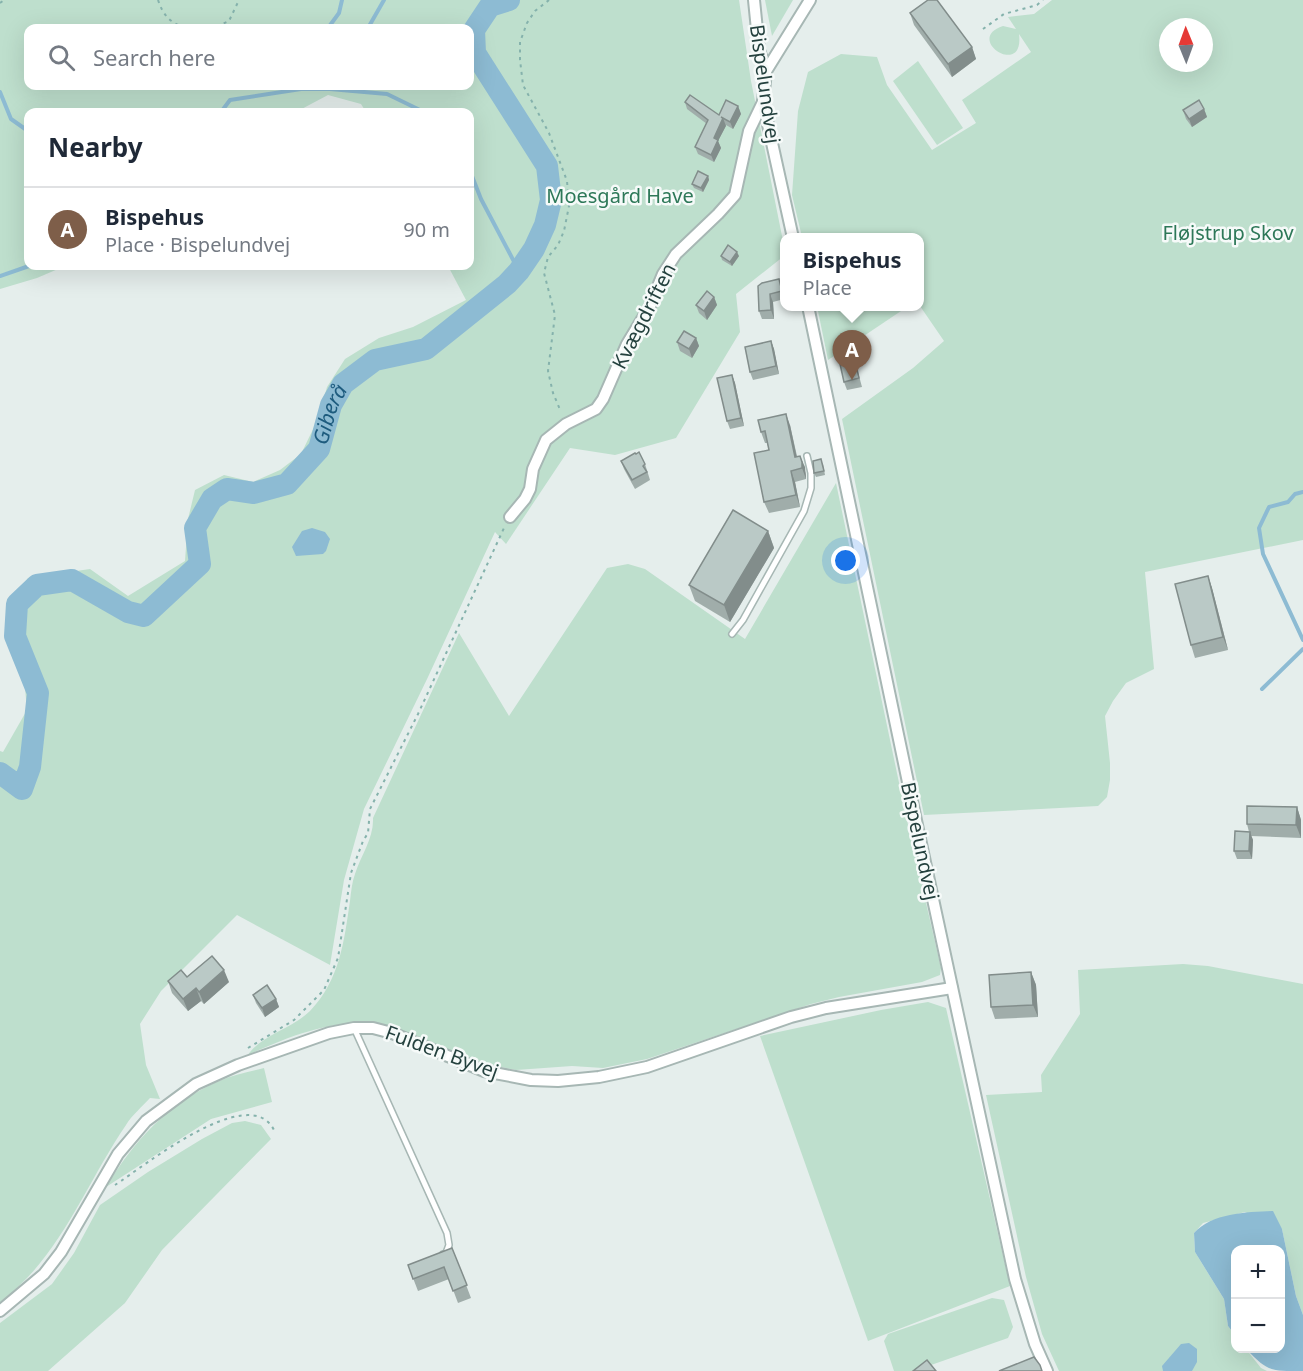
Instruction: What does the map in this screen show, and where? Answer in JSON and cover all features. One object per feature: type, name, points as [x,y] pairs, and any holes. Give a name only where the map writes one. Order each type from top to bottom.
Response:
[{"type":"street","name":"Bispelundvej","points":[[754,0],[759,50],[766,71],[763,102],[792,233]]},
{"type":"street","points":[[766,71],[810,0]]},
{"type":"street","name":"Kvægdriften","points":[[510,517],[530,489],[533,469],[546,440],[566,424],[596,409],[603,399],[627,344],[650,306],[667,267],[676,254],[735,195],[749,131],[763,102]]},
{"type":"street","name":"Bispelundvej","points":[[809,311],[1015,1280],[1035,1344],[1047,1371]]},
{"type":"street","name":"Fulden Byvej","points":[[0,1311],[44,1274],[61,1252],[118,1154],[146,1121],[196,1084],[238,1065],[329,1033],[354,1028],[373,1028],[392,1033],[484,1071],[531,1080],[558,1081],[599,1077],[647,1067],[791,1017],[826,1008],[952,988]]},
{"type":"lane","points":[[732,634],[804,511],[811,488],[812,473],[807,456]]},
{"type":"lane","points":[[354,1028],[447,1233],[449,1245],[446,1253],[436,1257]]},
{"type":"path","points":[[0,3],[4,0]]},
{"type":"path","points":[[158,0],[164,16],[175,24]]},
{"type":"path","points":[[222,24],[229,21],[239,0]]},
{"type":"path","points":[[549,0],[535,11],[527,23],[520,42],[520,60],[523,85],[549,133],[567,181],[569,206],[564,231],[558,246],[548,257],[544,273],[555,315],[548,371],[552,393],[566,424]]},
{"type":"path","points":[[983,28],[1004,14],[1037,5],[1043,0]]},
{"type":"path","points":[[238,1065],[247,1049],[256,1041],[294,1020],[324,990],[338,958],[351,873],[368,833],[370,809],[418,714],[483,570],[510,517]]},
{"type":"path","points":[[111,1187],[210,1124],[241,1115],[256,1115],[266,1120],[274,1130]]},
{"type":"green space","name":"Moesgård Have","points":[[0,0],[739,0],[751,81],[781,233],[780,259],[736,294],[740,332],[676,438],[615,455],[570,448],[506,544],[495,532],[364,809],[344,880],[330,965],[237,915],[161,991],[140,1024],[146,1065],[160,1099],[150,1098],[131,1118],[55,1242],[21,1284],[0,1302],[0,751],[3,752],[27,710],[25,688],[8,638],[7,609],[28,578],[90,569],[128,596],[185,561],[188,519],[195,490],[224,475],[253,482],[280,470],[301,454],[318,419],[327,387],[345,359],[379,338],[413,327],[466,300],[450,270],[474,270],[474,108],[364,108],[361,104],[328,95],[304,108],[24,108],[24,270],[56,270],[0,289]]},
{"type":"green space","points":[[765,0],[793,0],[772,36]]},
{"type":"green space","name":"Fløjstrup Skov","points":[[1052,0],[1303,0],[1303,540],[1145,572],[1154,669],[1126,683],[1105,716],[1110,780],[1107,797],[1098,806],[924,815],[842,419],[913,368],[944,341],[923,311],[924,233],[801,233],[792,195],[798,111],[808,72],[841,54],[877,57],[887,85],[932,150],[976,123],[962,100],[1031,52],[1019,34],[1018,47],[1013,54],[1006,55],[998,52],[992,46],[989,39],[992,32],[1003,26],[1016,29],[1008,17],[1034,14]]},
{"type":"green space","points":[[918,61],[963,128],[937,145],[893,81]]},
{"type":"green space","points":[[818,311],[901,311],[828,360]]},
{"type":"green space","points":[[836,483],[906,816],[941,968],[940,975],[922,982],[811,1004],[647,1059],[603,1068],[572,1066],[516,1070],[486,1064],[379,1023],[362,1022],[312,1030],[248,1055],[260,1042],[310,1011],[328,986],[339,959],[353,880],[369,839],[373,818],[459,633],[509,716],[607,568],[628,564],[645,569],[745,639]]},
{"type":"green space","points":[[1183,964],[1208,966],[1303,984],[1303,1315],[1296,1296],[1282,1229],[1245,1212],[1203,1223],[1194,1233],[1195,1252],[1224,1299],[1228,1326],[1231,1330],[1231,1353],[1249,1353],[1261,1368],[1267,1371],[1059,1371],[1042,1334],[1026,1277],[986,1095],[1042,1092],[1041,1075],[1080,1014],[1078,970]]},
{"type":"green space","points":[[928,1002],[946,1008],[1010,1286],[868,1341],[760,1036]]},
{"type":"green space","points":[[264,1068],[272,1102],[211,1119],[106,1187],[128,1154],[168,1112],[184,1100],[219,1081]]},
{"type":"green space","points":[[245,1121],[261,1125],[271,1139],[162,1250],[125,1303],[48,1371],[0,1371],[0,1323],[52,1284],[74,1253],[100,1205],[202,1139],[232,1123]]},
{"type":"green space","points":[[992,1298],[1004,1300],[1013,1327],[1008,1338],[914,1371],[894,1371],[884,1341],[888,1334]]},
{"type":"water","points":[[312,528],[325,532],[330,539],[326,551],[323,554],[296,556],[292,547],[302,531]]},
{"type":"water","points":[[1273,1211],[1282,1229],[1296,1296],[1303,1315],[1303,1371],[1275,1370],[1264,1366],[1250,1353],[1285,1353],[1285,1245],[1231,1245],[1231,1330],[1228,1326],[1224,1299],[1195,1252],[1194,1233],[1201,1226],[1230,1215]]},
{"type":"water","points":[[1189,1343],[1197,1349],[1197,1362],[1192,1371],[1163,1371],[1162,1366],[1181,1344]]},
{"type":"building","points":[[928,0],[937,0],[972,47],[948,64],[910,13]]},
{"type":"building","points":[[690,95],[719,115],[726,100],[738,106],[730,122],[723,118],[714,138],[718,140],[711,155],[695,147],[708,120],[685,102]]},
{"type":"building","points":[[1199,100],[1204,109],[1189,119],[1183,110]]},
{"type":"building","points":[[698,171],[708,176],[701,188],[692,184]]},
{"type":"building","points":[[728,245],[737,252],[730,262],[721,256]]},
{"type":"building","points":[[779,279],[780,292],[770,294],[771,310],[759,311],[758,286]]},
{"type":"building","points":[[707,291],[714,297],[704,311],[696,305]]},
{"type":"building","points":[[684,331],[696,338],[689,349],[677,342]]},
{"type":"building","points":[[771,341],[776,366],[750,372],[745,347]]},
{"type":"building","points":[[855,361],[859,378],[844,382],[840,364]]},
{"type":"building","points":[[732,375],[741,418],[727,421],[717,378]]},
{"type":"building","points":[[786,414],[795,457],[800,456],[802,462],[802,468],[791,471],[796,495],[764,502],[754,453],[769,450],[765,431],[761,432],[758,420]]},
{"type":"building","points":[[639,452],[647,472],[632,480],[621,461]]},
{"type":"building","points":[[821,459],[824,471],[814,473],[813,461]]},
{"type":"building","points":[[733,510],[768,531],[724,605],[689,585]]},
{"type":"building","points":[[1208,576],[1223,637],[1191,645],[1175,584]]},
{"type":"building","points":[[1247,806],[1297,807],[1296,825],[1247,824]]},
{"type":"building","points":[[1235,831],[1250,832],[1249,851],[1234,851]]},
{"type":"building","points":[[212,956],[224,970],[199,992],[196,988],[183,999],[168,981],[181,970],[187,977]]},
{"type":"building","points":[[1031,972],[1033,1005],[991,1007],[989,975]]},
{"type":"building","points":[[267,985],[276,999],[262,1008],[253,995]]},
{"type":"building","points":[[452,1248],[467,1285],[453,1291],[444,1267],[413,1279],[408,1265]]},
{"type":"building","points":[[1034,1357],[1042,1371],[999,1371]]},
{"type":"building","points":[[927,1360],[936,1371],[913,1371]]},
{"type":"waterway","points":[[331,24],[339,13],[342,0]]},
{"type":"waterway","points":[[370,24],[384,0]]},
{"type":"waterway","name":"Giberå","points":[[0,773],[22,789],[30,767],[38,693],[15,636],[17,604],[37,585],[72,580],[128,612],[144,616],[200,564],[195,528],[212,499],[227,489],[254,493],[287,484],[319,449],[331,405],[343,384],[375,360],[426,349],[507,284],[534,249],[545,225],[551,200],[547,166],[475,53],[474,30],[490,6],[509,0]]},
{"type":"waterway","points":[[224,108],[230,100],[295,90]]},
{"type":"waterway","points":[[341,90],[387,94],[416,108]]},
{"type":"waterway","points":[[0,92],[11,119],[24,128]]},
{"type":"waterway","points":[[474,181],[519,271]]},
{"type":"waterway","points":[[0,276],[24,268]]},
{"type":"waterway","points":[[1303,492],[1295,494],[1288,502],[1269,507],[1259,528],[1263,554],[1303,640]]},
{"type":"waterway","points":[[1262,689],[1303,649]]},
{"type":"place","name":"Bispehus","points":[[852,380]]}]
